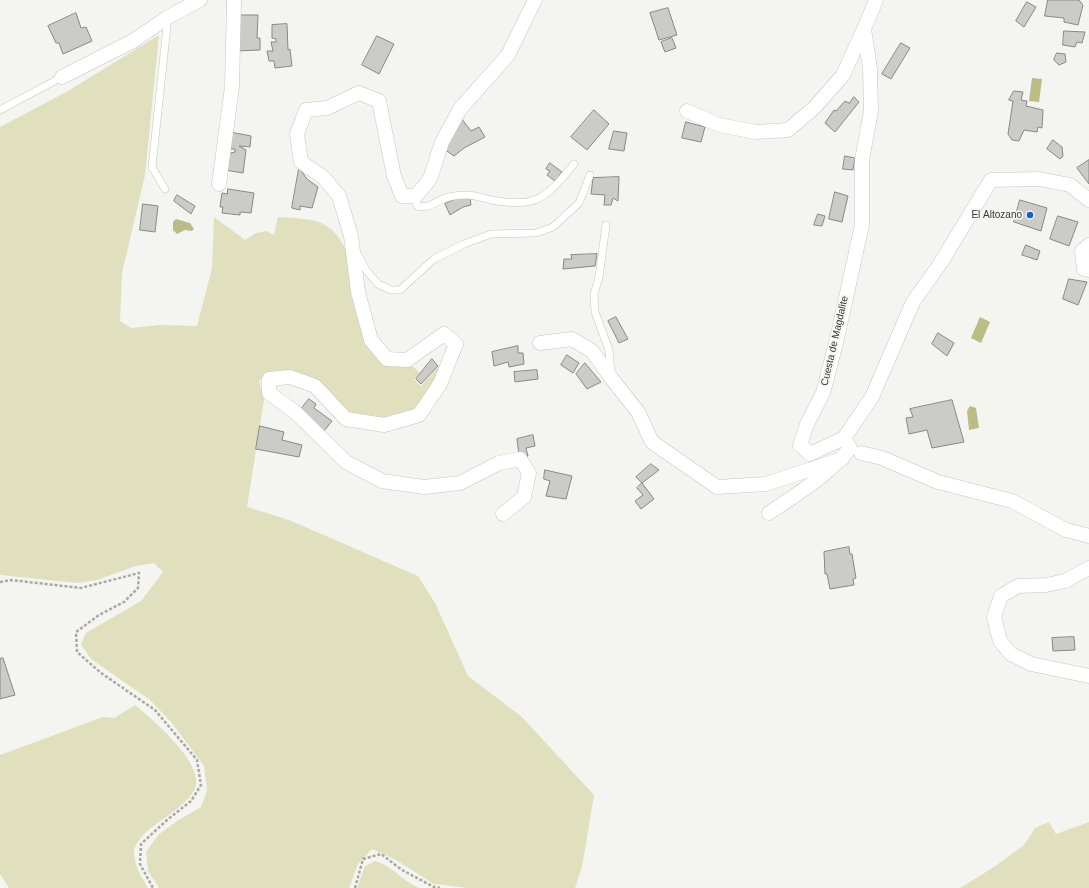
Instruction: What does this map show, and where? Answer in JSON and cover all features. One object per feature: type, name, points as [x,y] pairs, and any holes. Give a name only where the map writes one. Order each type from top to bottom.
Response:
[{"type":"street","points":[[62,77],[133,41],[168,17],[200,0]]},
{"type":"street","points":[[219,184],[232,87],[234,0]]},
{"type":"street","points":[[503,514],[524,497],[529,473],[520,459],[499,462],[460,482],[424,487],[382,481],[346,462],[294,411],[269,393],[269,379],[290,377],[315,386],[346,419],[384,425],[419,415],[440,384],[456,344],[444,334],[407,360],[387,359],[371,340],[358,292],[351,236],[339,196],[323,177],[301,162],[298,134],[306,110],[328,108],[359,93],[379,101],[394,176],[402,196],[416,196],[430,179],[442,142],[460,109],[508,55],[535,0]]},
{"type":"street","points":[[687,111],[719,125],[756,132],[788,130],[815,107],[843,75],[876,0]]},
{"type":"street","name":"Cuesta de Magdalite","points":[[849,450],[810,454],[800,445],[807,424],[823,393],[836,343],[862,225],[862,160],[871,111],[870,69],[864,29]]},
{"type":"street","points":[[769,513],[806,488],[849,450],[913,302],[940,264],[992,180],[1039,179],[1070,185],[1089,200]]},
{"type":"street","points":[[1089,245],[1082,251],[1084,269],[1089,270]]},
{"type":"street","points":[[540,343],[572,339],[592,351],[612,380],[638,412],[652,442],[717,488],[766,484],[849,450],[882,458],[938,482],[1012,501],[1066,530],[1089,536]]},
{"type":"street","points":[[1089,568],[1066,581],[1046,585],[1018,586],[1001,596],[994,617],[1000,641],[1010,654],[1031,664],[1089,676]]},
{"type":"lane","points":[[165,189],[152,167],[168,17]]},
{"type":"lane","points":[[0,110],[62,77]]},
{"type":"lane","points":[[416,196],[417,206],[421,207],[428,207],[448,197],[470,194],[493,200],[519,202],[531,201],[548,194],[574,164]]},
{"type":"lane","points":[[351,236],[358,255],[366,270],[378,284],[391,290],[400,290],[434,259],[464,244],[491,234],[536,233],[553,227],[579,203],[590,175]]},
{"type":"lane","points":[[606,225],[599,277],[594,294],[595,312],[609,350],[612,380]]},
{"type":"path","points":[[0,582],[11,580],[81,588],[140,573],[138,588],[124,602],[99,616],[76,632],[76,652],[101,673],[155,710],[196,760],[201,785],[192,801],[167,820],[141,844],[140,864],[153,888]]},
{"type":"path","points":[[354,888],[363,859],[381,854],[402,870],[434,887],[440,888]]},
{"type":"shaded area","points":[[159,35],[145,175],[122,273],[120,321],[131,328],[161,325],[197,326],[212,268],[214,217],[245,240],[256,233],[266,231],[274,235],[278,217],[301,219],[318,222],[330,228],[344,246],[349,261],[360,324],[367,344],[377,359],[391,366],[410,364],[420,373],[414,379],[421,386],[451,353],[439,376],[414,412],[383,420],[348,416],[319,383],[269,373],[259,381],[264,400],[247,507],[289,520],[418,576],[435,603],[468,676],[522,717],[594,795],[582,867],[575,888],[469,888],[434,884],[396,860],[372,849],[358,864],[349,888],[159,888],[148,871],[146,852],[158,835],[177,821],[201,807],[207,791],[204,766],[171,722],[150,700],[91,659],[81,644],[86,633],[141,601],[163,572],[154,563],[136,566],[97,580],[77,583],[0,575],[0,127],[68,91]]},
{"type":"shaded area","points":[[1032,78],[1042,79],[1039,102],[1029,101]]},
{"type":"shaded area","points":[[176,219],[190,223],[194,229],[192,231],[185,230],[177,234],[173,230],[173,222]]},
{"type":"shaded area","points":[[980,317],[990,322],[981,343],[971,338]]},
{"type":"shaded area","points":[[970,406],[976,408],[979,428],[969,430],[967,411]]},
{"type":"shaded area","points":[[135,705],[171,738],[188,759],[194,770],[196,779],[194,790],[188,799],[154,825],[144,834],[137,844],[134,854],[136,863],[148,888],[9,888],[0,874],[0,755],[103,717],[114,718]]},
{"type":"shaded area","points":[[1049,822],[1056,834],[1089,822],[1089,888],[960,888],[994,867],[1024,845],[1035,828]]},
{"type":"shaded area","points":[[375,861],[387,866],[407,882],[419,888],[357,888],[365,866]]},
{"type":"building","points":[[1048,0],[1079,0],[1083,5],[1078,25],[1064,22],[1064,18],[1045,16]]},
{"type":"building","points":[[1027,2],[1036,7],[1024,27],[1016,21]]},
{"type":"building","points":[[668,8],[677,35],[659,40],[650,13]]},
{"type":"building","points":[[76,13],[81,28],[86,27],[92,41],[63,54],[59,43],[56,43],[48,26]]},
{"type":"building","points":[[240,15],[258,15],[257,38],[260,38],[260,50],[236,51]]},
{"type":"building","points":[[287,24],[288,50],[290,49],[292,66],[275,68],[274,61],[269,61],[267,51],[273,51],[271,42],[276,42],[276,39],[272,38],[272,25]]},
{"type":"building","points":[[1064,31],[1085,32],[1082,43],[1077,42],[1075,47],[1063,45]]},
{"type":"building","points":[[377,36],[394,44],[379,74],[362,65]]},
{"type":"building","points":[[672,38],[676,48],[665,52],[661,42]]},
{"type":"building","points":[[901,43],[910,48],[891,79],[882,74]]},
{"type":"building","points":[[1057,53],[1065,54],[1066,62],[1059,65],[1054,60]]},
{"type":"building","points":[[1014,91],[1023,92],[1021,100],[1027,101],[1026,106],[1043,110],[1042,128],[1038,127],[1037,132],[1024,130],[1019,141],[1012,140],[1008,134],[1013,101],[1009,100]]},
{"type":"building","points":[[854,97],[859,102],[835,132],[825,123],[834,110],[836,111],[845,101],[849,103]]},
{"type":"building","points":[[594,110],[609,124],[587,150],[571,137]]},
{"type":"building","points":[[461,118],[471,131],[479,127],[485,137],[464,148],[454,156],[444,149]]},
{"type":"building","points":[[686,122],[705,127],[701,142],[682,138]]},
{"type":"building","points":[[614,131],[627,133],[624,151],[609,149]]},
{"type":"building","points":[[230,132],[251,136],[250,147],[239,146],[246,150],[243,173],[225,170],[227,154],[235,152],[235,149],[228,149]]},
{"type":"building","points":[[1053,140],[1062,147],[1063,156],[1060,159],[1047,149]]},
{"type":"building","points":[[845,156],[855,158],[853,170],[843,169]]},
{"type":"building","points":[[1089,160],[1089,184],[1077,168]]},
{"type":"building","points":[[550,163],[562,172],[555,181],[547,175],[550,171],[546,169]]},
{"type":"building","points":[[299,168],[307,179],[318,187],[312,208],[300,206],[300,210],[292,208]]},
{"type":"building","points":[[619,177],[618,201],[613,198],[611,205],[604,205],[605,195],[591,194],[593,178]]},
{"type":"building","points":[[228,189],[254,193],[251,213],[240,212],[240,215],[222,213],[223,207],[220,207],[222,193],[227,194]]},
{"type":"building","points":[[835,192],[848,196],[842,222],[829,219]]},
{"type":"building","points":[[177,195],[195,206],[191,214],[174,201]]},
{"type":"building","points":[[458,198],[470,198],[471,205],[463,207],[450,215],[445,204]]},
{"type":"building","name":"El Altozano","points":[[1020,200],[1047,208],[1041,231],[1014,222]]},
{"type":"building","points":[[143,204],[158,206],[155,232],[140,230]]},
{"type":"building","points":[[818,214],[825,216],[822,226],[814,225]]},
{"type":"building","points":[[1058,216],[1078,222],[1069,246],[1050,239]]},
{"type":"building","points":[[1026,245],[1040,251],[1037,260],[1022,255]]},
{"type":"building","points":[[597,254],[595,266],[563,269],[564,259],[572,259],[571,255]]},
{"type":"building","points":[[1069,279],[1087,282],[1078,305],[1063,299]]},
{"type":"building","points":[[616,317],[628,339],[619,343],[608,321]]},
{"type":"building","points":[[938,333],[954,343],[947,356],[932,344]]},
{"type":"building","points":[[518,346],[518,353],[523,353],[524,364],[509,367],[508,362],[494,366],[492,352]]},
{"type":"building","points":[[567,355],[579,363],[573,373],[561,365]]},
{"type":"building","points":[[432,359],[438,366],[421,384],[416,379]]},
{"type":"building","points":[[585,363],[601,382],[587,389],[576,374]]},
{"type":"building","points":[[537,370],[538,379],[515,382],[514,372]]},
{"type":"building","points":[[309,399],[316,404],[314,408],[332,421],[324,431],[299,412]]},
{"type":"building","points":[[952,400],[964,442],[932,448],[927,430],[909,434],[906,418],[913,417],[910,409]]},
{"type":"building","points":[[260,426],[284,432],[282,440],[302,445],[299,457],[256,449]]},
{"type":"building","points":[[533,435],[535,446],[526,448],[528,456],[519,456],[517,439]]},
{"type":"building","points":[[651,464],[659,470],[642,483],[636,477]]},
{"type":"building","points":[[545,470],[572,476],[566,499],[546,496],[550,481],[544,479]]},
{"type":"building","points":[[642,483],[654,499],[641,509],[635,501],[643,495],[637,488]]},
{"type":"building","points":[[849,547],[850,554],[852,554],[856,578],[853,579],[854,585],[830,589],[827,574],[825,574],[824,552]]},
{"type":"building","points":[[1074,637],[1075,650],[1053,651],[1052,638]]},
{"type":"building","points":[[3,658],[15,695],[0,699],[0,659]]},
{"type":"place","name":"El Altozano","points":[[1030,215]]}]
